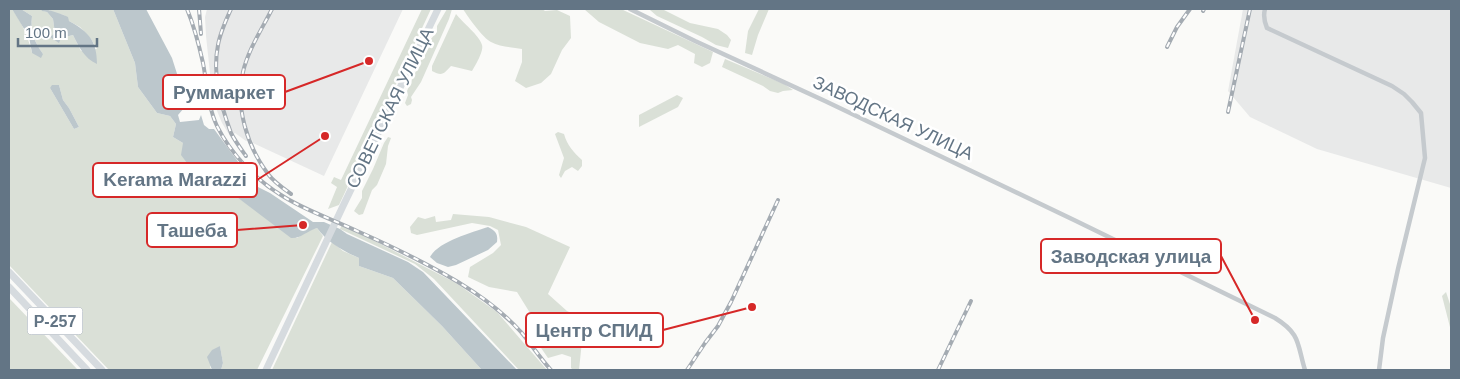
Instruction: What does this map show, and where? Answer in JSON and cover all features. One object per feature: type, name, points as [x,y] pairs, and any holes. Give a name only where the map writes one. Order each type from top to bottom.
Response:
[{"type":"main road","name":"СОВЕТСКАЯ УЛИЦА","points":[[266,370],[438,9]]},
{"type":"main road","name":"Р-257","points":[[9,272],[102,370]]},
{"type":"main road","name":"Р-257","points":[[9,287],[88,370]]},
{"type":"street","name":"ЗАВОДСКАЯ УЛИЦА","points":[[630,9],[1082,223],[1275,318],[1285,324],[1297,338],[1306,370]]},
{"type":"street","points":[[1264,9],[1264,21],[1267,28],[1392,86],[1412,102],[1420,114],[1425,158],[1382,338],[1379,370]]},
{"type":"shaded area","points":[[9,9],[12,9],[22,25],[32,53],[43,54],[33,36],[32,16],[21,9],[41,9],[47,12],[53,19],[55,33],[51,37],[61,38],[73,35],[81,51],[97,49],[80,27],[69,21],[64,15],[53,13],[48,9],[113,9],[135,63],[138,87],[157,113],[170,116],[176,124],[173,137],[183,143],[209,176],[297,238],[309,230],[317,228],[323,236],[257,370],[221,370],[223,363],[220,346],[210,367],[212,370],[109,370],[9,265]],"holes":[[[59,85],[63,100],[69,108],[79,127],[74,129],[50,88]]]},
{"type":"shaded area","points":[[12,9],[21,9],[32,16],[32,32],[43,54],[41,58],[32,53],[29,37]]},
{"type":"shaded area","points":[[41,9],[68,17],[69,21],[87,33],[95,49],[97,64],[85,55],[73,35],[61,38],[59,43],[50,37],[55,33],[53,19],[47,12]]},
{"type":"shaded area","points":[[113,9],[146,9],[172,58],[179,80],[188,86],[191,100],[178,115],[180,122],[199,120],[201,115],[204,125],[209,129],[214,129],[256,186],[270,193],[313,222],[324,222],[340,229],[408,262],[423,272],[517,370],[481,370],[442,326],[393,278],[359,266],[359,258],[336,246],[317,228],[291,238],[209,176],[196,175],[181,155],[183,143],[173,137],[176,124],[170,116],[157,113],[138,87],[135,63]]},
{"type":"shaded area","points":[[207,9],[403,9],[324,176],[253,143],[252,139],[246,141],[235,133],[230,136],[222,123],[213,101],[206,36],[205,17]]},
{"type":"shaded area","points":[[422,9],[431,9],[339,205],[328,209],[337,187],[331,183],[334,177],[341,180]]},
{"type":"shaded area","points":[[447,9],[452,9],[449,19],[421,82],[411,97],[411,104],[407,106],[405,103],[408,95],[407,91],[421,60],[425,58],[425,52],[430,40],[437,32],[437,26]]},
{"type":"shaded area","points":[[463,9],[557,10],[570,16],[571,38],[562,50],[551,74],[541,83],[526,88],[515,81],[522,62],[522,49],[502,46],[488,40]]},
{"type":"shaded area","points":[[584,9],[621,9],[713,52],[710,63],[702,67],[694,63],[695,54],[678,45],[668,49],[640,43],[599,22]]},
{"type":"shaded area","points":[[651,9],[662,9],[690,23],[718,29],[731,40],[728,48],[716,45],[657,16]]},
{"type":"shaded area","points":[[759,9],[769,9],[752,55],[745,53],[748,31]]},
{"type":"shaded area","points":[[1243,9],[1451,9],[1451,188],[1317,149],[1250,117],[1228,91]]},
{"type":"shaded area","points":[[456,14],[481,41],[482,51],[472,71],[451,66],[447,71],[439,74],[432,71],[432,66]]},
{"type":"shaded area","points":[[725,59],[784,84],[793,90],[778,93],[770,91],[722,67]]},
{"type":"shaded area","points":[[52,85],[59,85],[63,100],[79,127],[74,129],[50,88]]},
{"type":"shaded area","points":[[677,95],[683,98],[678,107],[639,127],[639,115]]},
{"type":"shaded area","points":[[558,132],[564,134],[571,148],[582,160],[582,166],[578,171],[572,167],[565,171],[561,178],[559,175],[564,158],[555,134]]},
{"type":"shaded area","points":[[388,137],[391,138],[386,164],[377,185],[372,190],[363,214],[359,215],[354,211],[362,198],[362,191]]},
{"type":"shaded area","points":[[453,214],[489,217],[526,227],[570,247],[548,294],[567,311],[596,325],[594,333],[582,341],[579,370],[571,368],[571,357],[562,354],[548,358],[539,345],[535,321],[517,292],[489,287],[468,277],[470,267],[493,253],[501,245],[498,230],[490,226],[472,223],[417,235],[411,233],[410,227],[418,217],[425,219],[435,216],[436,222],[451,220]]},
{"type":"shaded area","points":[[342,224],[456,283],[497,312],[547,370],[519,370],[434,279],[415,264],[340,229]]},
{"type":"shaded area","points":[[488,227],[496,233],[497,242],[488,250],[448,267],[437,263],[430,257],[440,246]]},
{"type":"shaded area","points":[[332,242],[343,251],[359,258],[359,266],[393,278],[442,326],[481,370],[272,370]]},
{"type":"shaded area","points":[[1446,292],[1451,307],[1451,331],[1442,296]]},
{"type":"shaded area","points":[[9,298],[78,370],[9,370]]},
{"type":"shaded area","points":[[220,346],[223,363],[221,370],[212,370],[207,357],[212,350]]},
{"type":"railway","points":[[187,9],[200,49],[214,119],[229,146],[253,174],[271,189],[290,200],[408,255],[475,293],[499,311],[521,332],[551,370]]},
{"type":"railway","points":[[199,9],[201,34]]},
{"type":"railway","points":[[231,9],[222,31],[216,56],[218,90],[231,133],[246,156]]},
{"type":"railway","points":[[272,9],[245,64],[241,85],[242,112],[249,139],[261,163],[273,180],[291,194]]},
{"type":"railway","points":[[1167,47],[1177,27],[1190,9]]},
{"type":"railway","points":[[1228,112],[1250,9]]},
{"type":"railway","points":[[687,370],[718,326],[731,302],[778,200]]},
{"type":"railway","points":[[938,370],[971,301]]},
{"type":"place","name":"Руммаркет","points":[[369,61]]},
{"type":"place","name":"Kerama Marazzi","points":[[325,136]]},
{"type":"place","name":"Ташеба","points":[[303,225]]},
{"type":"place","name":"Центр СПИД","points":[[752,307]]},
{"type":"place","name":"Заводская улица","points":[[1255,320]]}]
